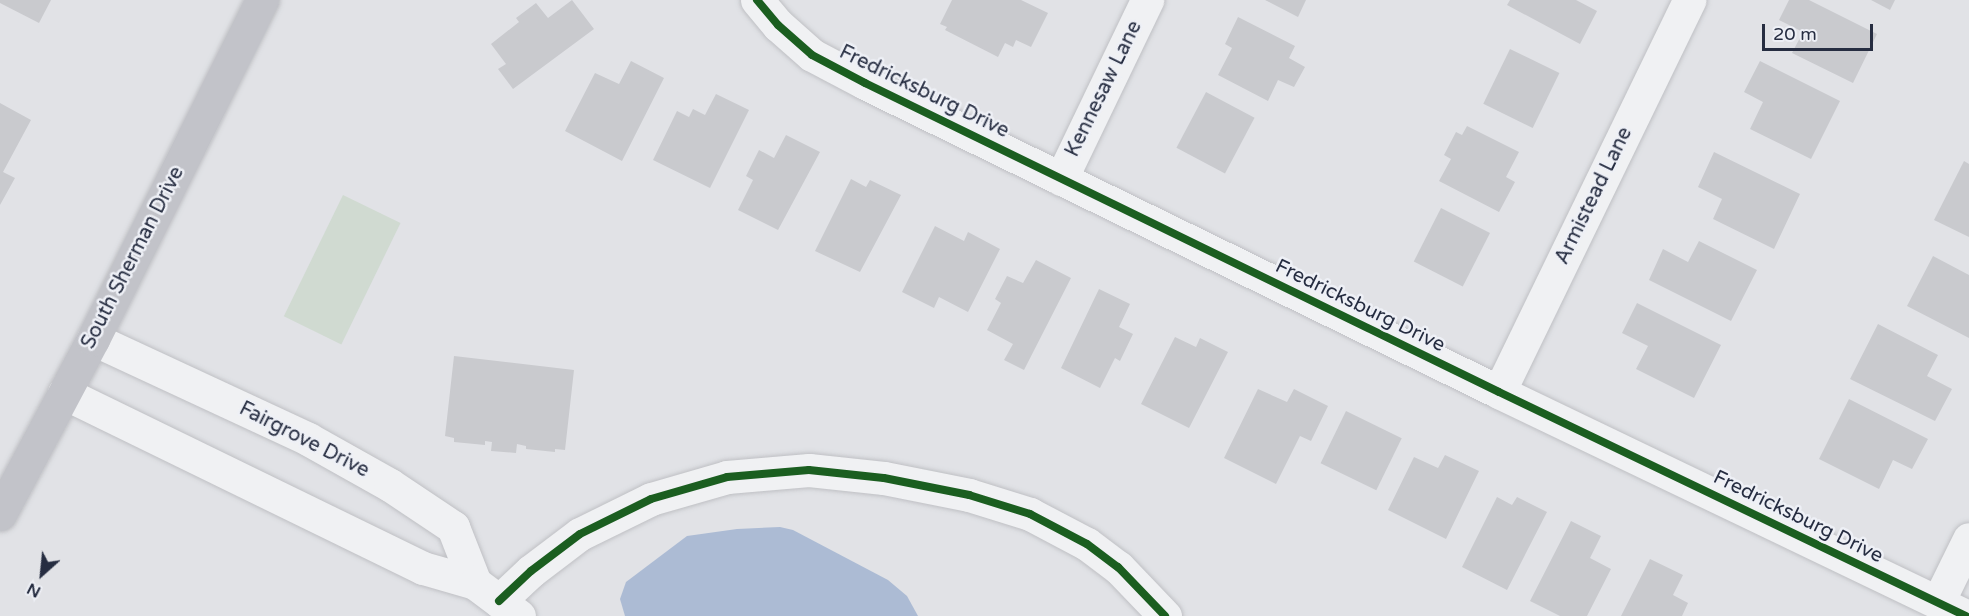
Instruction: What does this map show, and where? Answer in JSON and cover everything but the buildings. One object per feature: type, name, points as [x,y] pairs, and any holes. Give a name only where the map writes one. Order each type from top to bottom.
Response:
[{"type":"street","name":"South Sherman Drive","points":[[0,514],[93,339],[262,0]]},
{"type":"street","name":"Fredricksburg Drive","points":[[757,0],[778,25],[812,55],[1499,392],[1952,609]]},
{"type":"street","name":"Kennesaw Lane","points":[[1060,178],[1147,0]]},
{"type":"street","name":"Armistead Lane","points":[[1499,392],[1689,0]]},
{"type":"street","name":"Fairgrove Drive","points":[[93,339],[308,439],[390,485],[453,527],[498,600]]},
{"type":"street","points":[[64,393],[423,568],[498,600],[531,571],[580,534],[651,499],[727,477],[809,470],[916,484],[969,495],[1030,514],[1087,544],[1118,567],[1165,616]]},
{"type":"street","points":[[1952,609],[1969,539]]},
{"type":"shaded area","points":[[343,195],[401,223],[341,344],[284,316]]},
{"type":"water","points":[[780,527],[793,530],[888,580],[907,596],[918,616],[625,616],[620,599],[626,582],[687,536],[737,529]]},
{"type":"cycle path","points":[[757,0],[778,25],[812,55],[865,83],[1499,392],[1966,616]]},
{"type":"cycle path","points":[[499,601],[531,571],[580,534],[651,499],[727,477],[809,470],[884,478],[969,495],[1030,514],[1087,544],[1118,567],[1165,616]]}]
